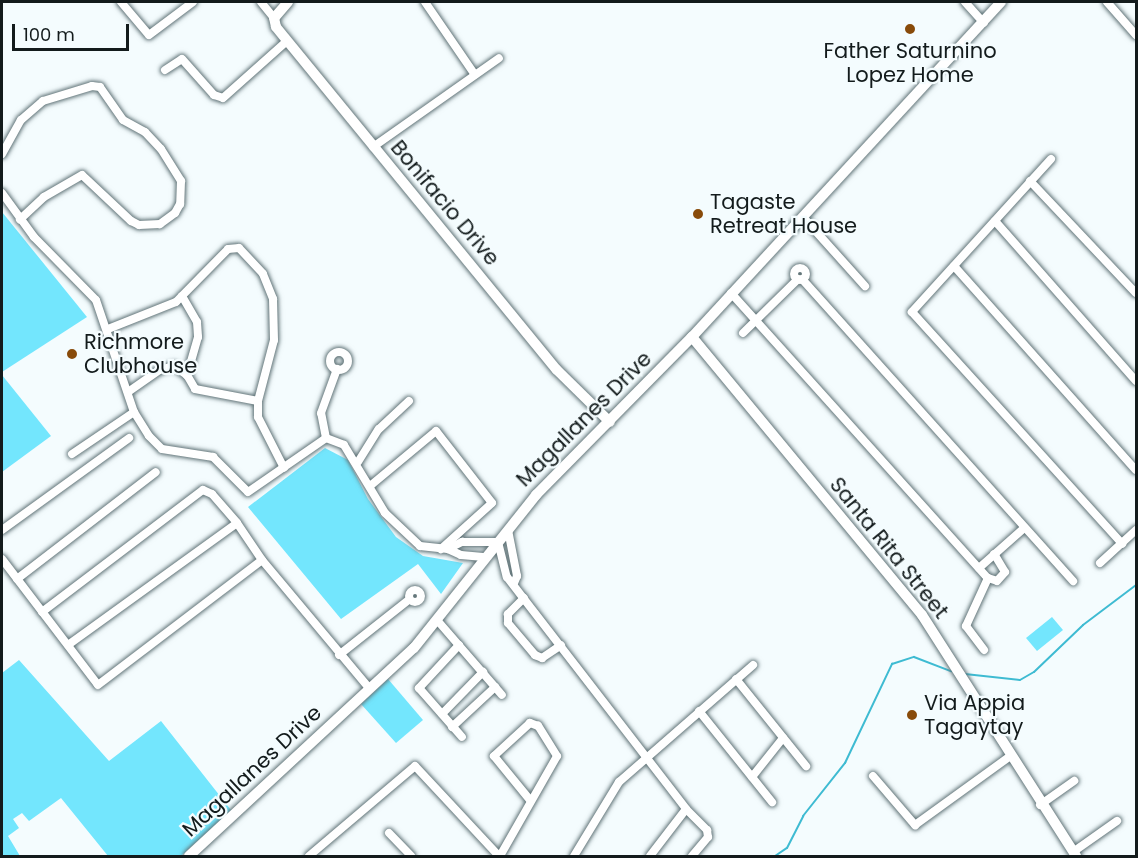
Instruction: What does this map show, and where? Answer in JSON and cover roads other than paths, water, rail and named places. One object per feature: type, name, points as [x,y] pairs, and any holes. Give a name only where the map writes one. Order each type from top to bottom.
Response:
[{"type":"street","points":[[121,2],[148,35],[193,2]]},
{"type":"street","points":[[261,2],[274,18],[288,2]]},
{"type":"street","points":[[425,2],[475,75]]},
{"type":"street","points":[[965,2],[984,23]]},
{"type":"street","name":"Magallanes Drive","points":[[189,856],[414,648],[536,495],[692,337],[1001,2]]},
{"type":"street","points":[[1107,2],[1137,36]]},
{"type":"street","name":"Bonifacio Drive","points":[[274,18],[287,41],[557,370],[610,422]]},
{"type":"street","points":[[165,70],[182,59],[214,96],[223,98],[287,41]]},
{"type":"street","points":[[373,147],[499,58]]},
{"type":"street","points":[[2,154],[21,120],[43,101],[78,87],[100,87],[123,120],[145,132],[161,149],[181,181],[180,204],[175,213],[160,224],[139,225],[131,221],[82,175],[44,197],[20,219]]},
{"type":"street","points":[[1051,159],[912,312],[1122,544]]},
{"type":"street","points":[[1030,181],[1137,292]]},
{"type":"street","points":[[2,193],[20,219],[91,293],[108,329],[134,412],[149,436],[162,449],[213,457],[248,492],[326,438]]},
{"type":"street","points":[[803,216],[865,286]]},
{"type":"street","points":[[995,221],[1137,381]]},
{"type":"street","points":[[108,329],[182,296],[199,275],[232,247],[241,249],[263,274],[273,299],[275,320],[258,401],[258,417],[284,468]]},
{"type":"street","points":[[954,266],[1137,470]]},
{"type":"street","points":[[743,333],[800,279],[1073,581]]},
{"type":"street","points":[[731,293],[988,578],[997,581],[1005,572],[994,554]]},
{"type":"street","points":[[182,296],[197,321],[198,337],[187,375]]},
{"type":"street","name":"Santa Rita Street","points":[[692,337],[922,615],[1009,757],[1074,854]]},
{"type":"street","points":[[128,392],[165,367],[174,366],[187,375],[195,389],[258,401]]},
{"type":"street","points":[[326,438],[321,413],[337,369]]},
{"type":"street","points":[[358,462],[379,429],[409,401]]},
{"type":"street","points":[[72,454],[134,412]]},
{"type":"street","points":[[370,486],[436,431],[492,503],[444,549]]},
{"type":"street","points":[[2,530],[129,438]]},
{"type":"street","points":[[326,438],[344,445],[358,462],[385,513],[420,546],[444,549],[461,555],[486,557]]},
{"type":"street","points":[[17,579],[156,472]]},
{"type":"street","points":[[42,612],[203,490],[212,494],[237,523],[262,560],[369,689]]},
{"type":"street","points":[[68,645],[237,523]]},
{"type":"street","points":[[979,568],[1024,528]]},
{"type":"street","points":[[508,530],[517,576],[514,583]]},
{"type":"street","points":[[1100,564],[1137,530]]},
{"type":"street","points":[[444,549],[462,542],[498,542],[507,578],[514,583],[686,809],[707,830],[708,837],[692,856]]},
{"type":"street","points":[[2,559],[98,685],[262,560]]},
{"type":"street","points":[[984,650],[966,626],[988,578]]},
{"type":"street","points":[[524,598],[508,614],[508,623],[534,655],[542,658],[561,645]]},
{"type":"street","points":[[339,655],[410,599]]},
{"type":"street","points":[[437,620],[502,695]]},
{"type":"street","points":[[459,645],[419,688],[462,738]]},
{"type":"street","points":[[574,856],[608,796],[645,757],[753,665]]},
{"type":"street","points":[[442,714],[483,672]]},
{"type":"street","points":[[736,679],[806,766]]},
{"type":"street","points":[[453,727],[495,687]]},
{"type":"street","points":[[699,711],[772,802]]},
{"type":"street","points":[[309,856],[415,766],[499,856],[557,756],[538,726],[531,723],[494,756],[530,800]]},
{"type":"street","points":[[752,777],[783,738]]},
{"type":"street","points":[[873,776],[915,825],[1009,757]]},
{"type":"street","points":[[1040,805],[1074,781]]},
{"type":"street","points":[[650,856],[686,809]]},
{"type":"street","points":[[1074,854],[1117,821]]},
{"type":"street","points":[[389,833],[411,856]]},
{"type":"waterway","points":[[965,674],[1020,680],[1034,672],[1083,625],[1136,585]]},
{"type":"waterway","points":[[775,856],[787,848],[803,816],[845,763],[892,664],[914,657],[951,671]]},
{"type":"place","name":"Father Saturnino Lopez Home","points":[[910,29]]},
{"type":"place","name":"Tagaste Retreat House","points":[[698,214]]},
{"type":"place","name":"Richmore Clubhouse","points":[[72,354]]},
{"type":"place","name":"Via Appia Tagaytay","points":[[912,715]]}]
